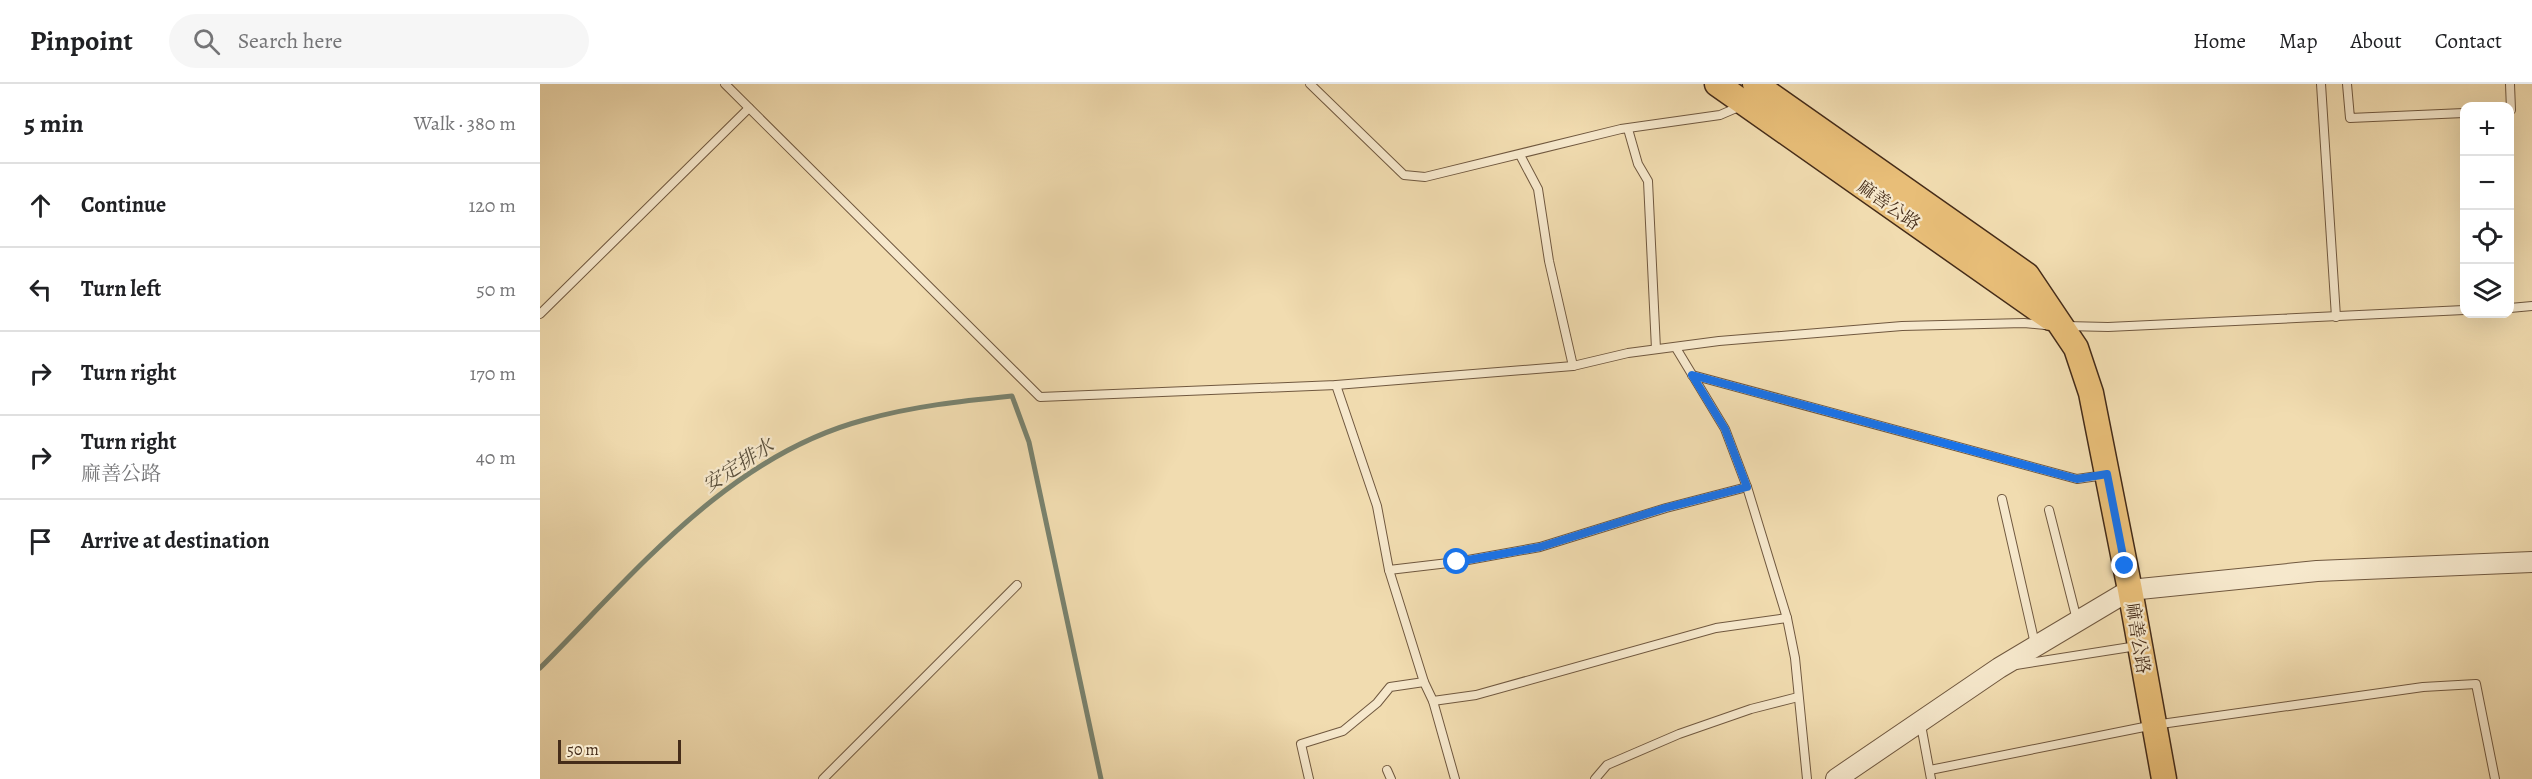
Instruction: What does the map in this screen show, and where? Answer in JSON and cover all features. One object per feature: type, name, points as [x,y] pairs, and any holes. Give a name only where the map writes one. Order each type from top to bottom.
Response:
[{"type":"main road","name":"麻善公路","points":[[1717,84],[1753,92],[2027,275],[2062,326],[2076,348],[2086,376],[2130,590],[2164,779]]},
{"type":"street","points":[[1836,779],[1999,668],[2130,590],[2318,571],[2532,562]]},
{"type":"lane","points":[[725,84],[1040,398],[1336,385],[1573,366],[1602,358],[1719,341],[1902,326],[2024,323],[2108,327],[2460,310]]},
{"type":"lane","points":[[1311,84],[1404,175],[1425,177],[1628,129],[1720,115],[1753,92]]},
{"type":"lane","points":[[2321,84],[2336,317]]},
{"type":"lane","points":[[2347,84],[2350,118],[2460,113]]},
{"type":"lane","points":[[2510,84],[2511,102]]},
{"type":"lane","points":[[540,314],[749,108]]},
{"type":"lane","points":[[1628,129],[1638,164],[1648,181],[1656,349]]},
{"type":"lane","points":[[1520,155],[1538,189],[1549,261],[1573,366]]},
{"type":"lane","points":[[2514,308],[2532,306]]},
{"type":"lane","points":[[1676,348],[1725,429],[1747,487],[1787,618],[1798,678],[1807,779]]},
{"type":"lane","points":[[1692,375],[2077,479],[2107,474]]},
{"type":"lane","points":[[1336,385],[1377,506],[1389,570],[1424,682],[1433,701],[1455,779]]},
{"type":"lane","points":[[1389,570],[1457,562],[1540,547],[1665,508],[1747,487]]},
{"type":"lane","points":[[2002,499],[2036,645]]},
{"type":"lane","points":[[2049,510],[2077,621]]},
{"type":"lane","points":[[823,779],[1017,585]]},
{"type":"lane","points":[[1433,701],[1476,695],[1716,628],[1787,618]]},
{"type":"lane","points":[[1999,668],[2139,646]]},
{"type":"lane","points":[[1309,779],[1300,744],[1343,731],[1377,703],[1390,687],[1424,682]]},
{"type":"lane","points":[[1930,770],[2154,725],[2423,687],[2476,684],[2495,779]]},
{"type":"lane","points":[[1595,779],[1607,765],[1679,734],[1798,697]]},
{"type":"lane","points":[[1920,720],[1931,779]]},
{"type":"lane","points":[[1387,770],[1391,779]]},
{"type":"waterway","name":"安定排水","points":[[540,668],[648,557],[727,489],[769,461],[815,437],[882,415],[956,402],[1012,396],[1029,442],[1101,779]]},
{"type":"route","points":[[1457,562],[1540,547],[1665,508],[1747,487],[1725,429],[1692,375],[2077,479],[2107,474],[2125,566]]}]
